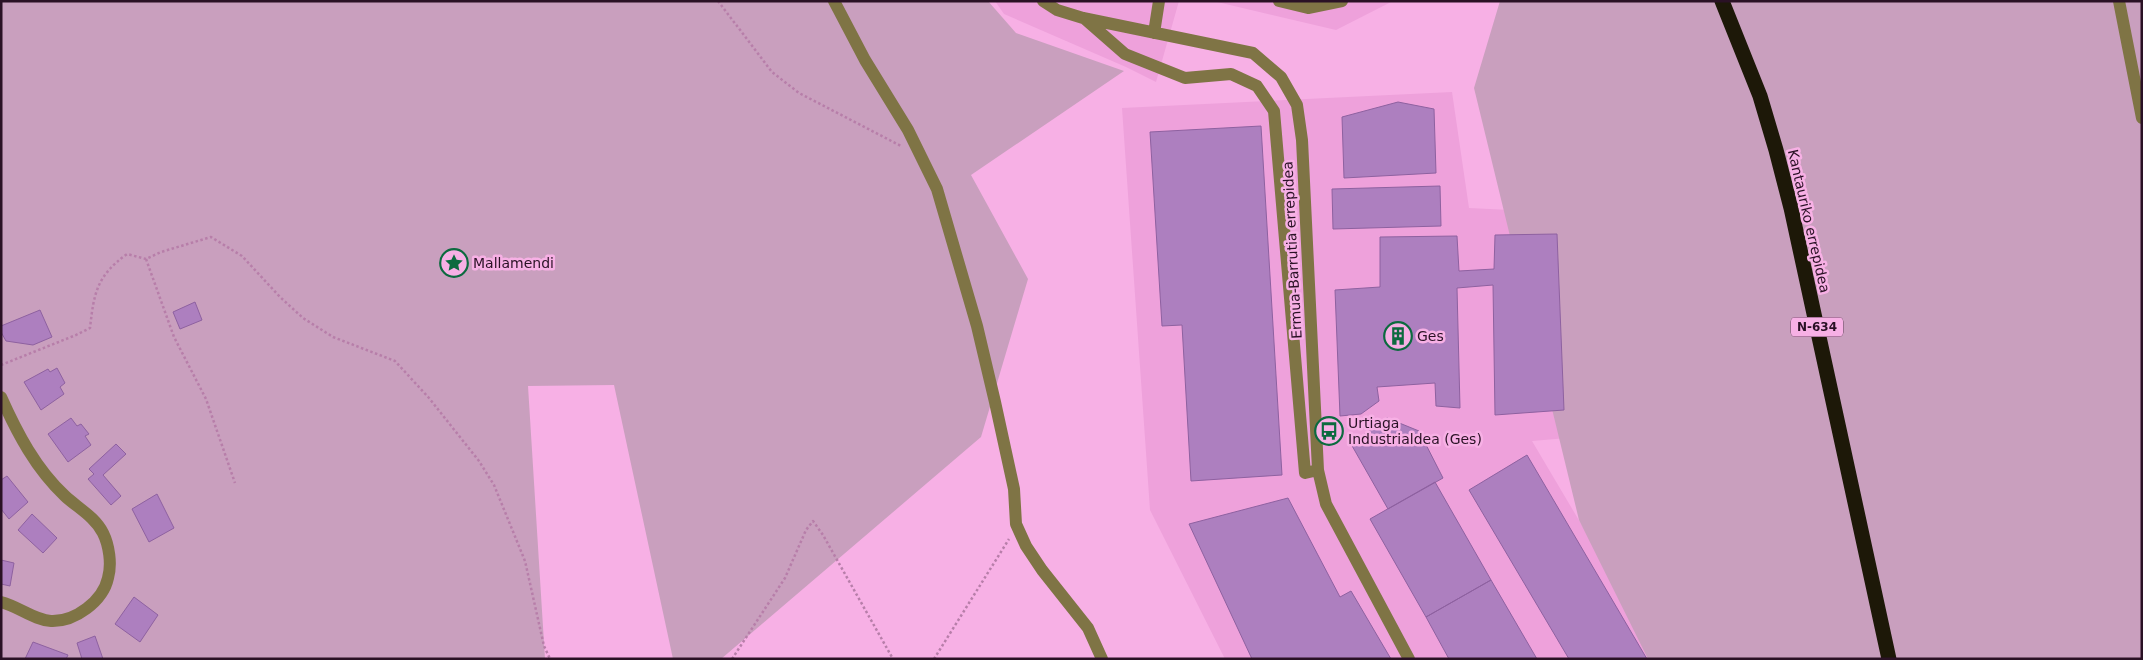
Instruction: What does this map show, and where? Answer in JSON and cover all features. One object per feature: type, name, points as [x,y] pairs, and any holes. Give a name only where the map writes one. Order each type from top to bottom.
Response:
[{"type":"highway","name":"Kantauriko errepidea","points":[[1722,1],[1760,96],[1791,208],[1889,659]]},
{"type":"street","points":[[834,1],[865,60],[908,130],[937,189],[977,326],[1014,489],[1016,524],[1026,546],[1042,570],[1088,628],[1102,659]]},
{"type":"street","name":"Ermua-Barrutia errepidea","points":[[1043,1],[1057,10],[1083,18],[1253,53],[1281,77],[1297,105],[1302,140],[1318,470],[1326,504],[1409,659]]},
{"type":"street","points":[[1154,33],[1159,1]]},
{"type":"street","points":[[1279,1],[1308,8],[1342,1]]},
{"type":"street","points":[[2119,1],[2142,118]]},
{"type":"street","points":[[1083,18],[1125,54],[1185,78],[1231,74],[1257,86],[1274,111],[1305,473],[1318,470]]},
{"type":"street","points":[[1,398],[13,425],[42,469],[64,495],[96,522],[103,533],[110,562],[108,579],[91,604],[80,614],[50,621],[1,602]]},
{"type":"path","points":[[718,1],[772,72],[799,93],[921,157]]},
{"type":"path","points":[[1,365],[90,328],[96,288],[110,266],[127,254],[146,259],[161,252],[211,237],[242,256],[280,298],[303,318],[333,337],[394,362],[434,405],[479,461],[494,485],[525,561],[544,646],[550,659]]},
{"type":"path","points":[[146,259],[177,342],[206,399],[235,483]]},
{"type":"path","points":[[732,659],[786,578],[806,530],[813,521],[823,535],[894,659]]},
{"type":"path","points":[[934,659],[1006,545],[1016,524]]},
{"type":"shaded area","points":[[1,1],[988,1],[1016,33],[1124,71],[971,175],[1028,279],[981,437],[721,659],[673,659],[614,385],[528,386],[545,659],[1,659]]},
{"type":"shaded area","points":[[995,1],[1179,1],[1156,82],[1004,14]]},
{"type":"shaded area","points":[[1213,1],[1393,1],[1336,30]]},
{"type":"shaded area","points":[[1500,1],[2142,1],[2142,659],[1648,659],[1579,520],[1474,88]]},
{"type":"shaded area","points":[[1452,92],[1469,208],[1569,213],[1579,437],[1532,441],[1661,659],[1225,659],[1150,510],[1122,108]]},
{"type":"building","points":[[1398,102],[1434,109],[1436,173],[1344,178],[1342,117]]},
{"type":"building","points":[[1261,126],[1282,475],[1191,481],[1182,325],[1162,326],[1150,132]]},
{"type":"building","points":[[1440,186],[1441,226],[1333,229],[1332,189]]},
{"type":"building","name":"Ges","points":[[1557,234],[1564,410],[1495,415],[1493,285],[1457,288],[1460,408],[1436,406],[1435,383],[1377,387],[1379,401],[1361,414],[1340,416],[1335,290],[1380,287],[1380,237],[1457,236],[1459,271],[1494,269],[1495,235]]},
{"type":"building","points":[[195,302],[202,320],[180,329],[173,312]]},
{"type":"building","points":[[40,310],[52,337],[33,345],[6,341],[1,332],[1,326]]},
{"type":"building","points":[[57,368],[65,383],[60,387],[64,394],[41,410],[24,382],[48,369],[50,372]]},
{"type":"building","points":[[71,418],[77,426],[81,424],[89,434],[85,436],[91,445],[68,462],[48,434]]},
{"type":"building","points":[[1387,418],[1419,431],[1443,478],[1388,509],[1351,444]]},
{"type":"building","points":[[116,444],[126,454],[103,475],[121,496],[111,505],[88,479],[94,474],[89,469]]},
{"type":"building","points":[[1527,455],[1647,659],[1569,659],[1469,490]]},
{"type":"building","points":[[7,476],[28,502],[9,519],[1,509],[1,480]]},
{"type":"building","points":[[1435,482],[1491,580],[1426,617],[1370,519]]},
{"type":"building","points":[[157,494],[174,528],[149,542],[132,509]]},
{"type":"building","points":[[1288,498],[1340,597],[1351,591],[1391,659],[1252,659],[1189,524]]},
{"type":"building","points":[[32,514],[57,538],[43,553],[18,530]]},
{"type":"building","points":[[1,560],[14,563],[10,586],[1,584]]},
{"type":"building","points":[[1491,580],[1537,659],[1449,659],[1426,617]]},
{"type":"building","points":[[134,597],[158,615],[140,642],[115,624]]},
{"type":"building","points":[[95,636],[103,659],[82,659],[77,643]]},
{"type":"building","points":[[33,642],[68,655],[66,659],[25,659]]},
{"type":"place","name":"Mallamendi","points":[[454,263]]},
{"type":"place","name":"Ges","points":[[1398,336]]},
{"type":"place","name":"Urtiaga Industrialdea (Ges)","points":[[1329,431]]}]
